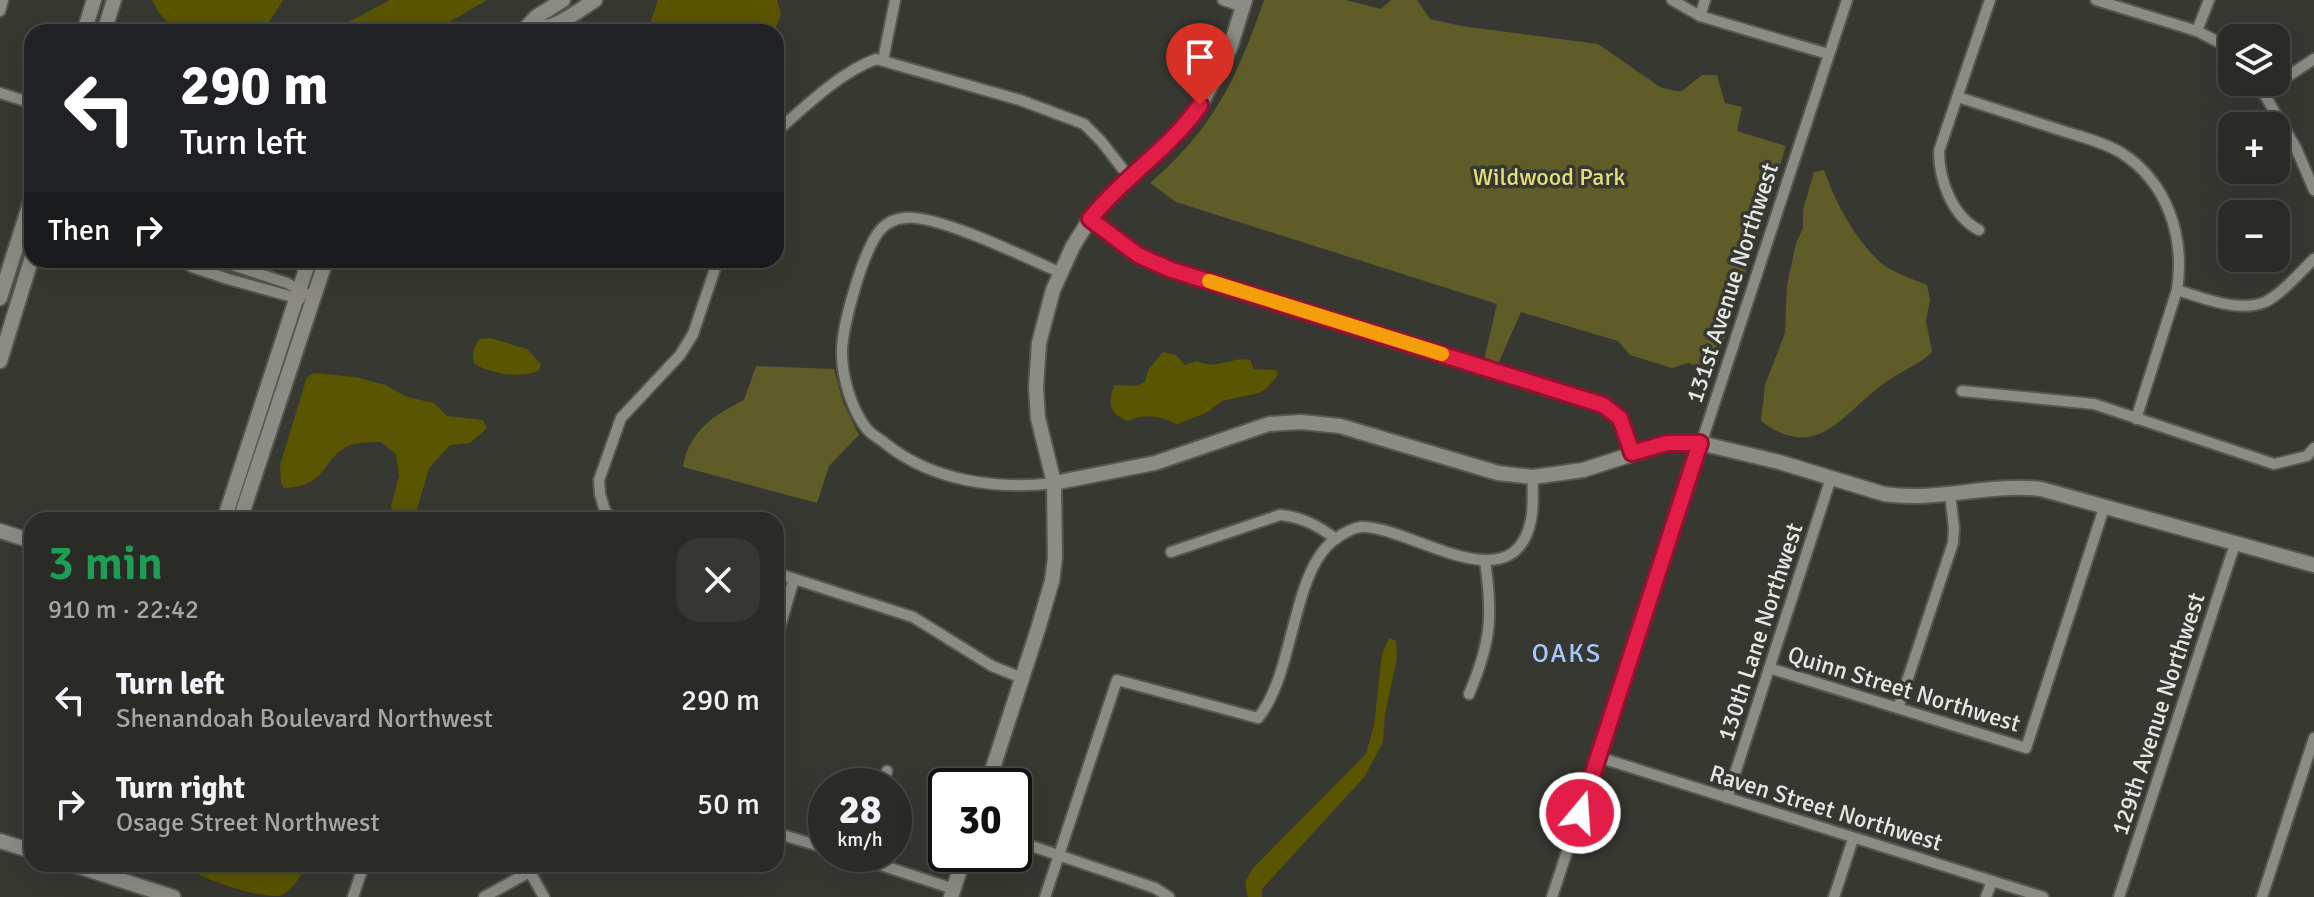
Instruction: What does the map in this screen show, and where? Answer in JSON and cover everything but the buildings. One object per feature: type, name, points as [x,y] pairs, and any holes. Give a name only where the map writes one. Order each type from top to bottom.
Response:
[{"type":"street","points":[[0,11],[3,0]]},
{"type":"street","points":[[86,24],[94,0]]},
{"type":"street","points":[[106,24],[114,0]]},
{"type":"street","points":[[532,24],[536,17],[563,0]]},
{"type":"street","points":[[555,24],[595,0]]},
{"type":"street","points":[[883,60],[895,0]]},
{"type":"street","points":[[993,768],[1052,581],[1056,534],[1054,483],[1038,418],[1036,374],[1042,328],[1059,272],[1090,219],[1129,177],[1179,132],[1200,105],[1224,60],[1244,3],[1223,0]]},
{"type":"street","points":[[1672,0],[1700,16],[1828,54]]},
{"type":"street","points":[[1700,16],[1705,0]]},
{"type":"street","name":"131st Avenue Northwest","points":[[1552,897],[1847,0]]},
{"type":"street","points":[[1979,230],[1971,226],[1954,204],[1939,172],[1939,151],[1990,0]]},
{"type":"street","points":[[2096,0],[2197,31],[2218,42]]},
{"type":"street","points":[[2197,31],[2209,0]]},
{"type":"street","points":[[2290,75],[2314,59]]},
{"type":"street","points":[[784,125],[863,64],[883,60],[1020,100],[1084,124],[1129,177]]},
{"type":"street","points":[[0,93],[24,100]]},
{"type":"street","points":[[2266,96],[2296,148],[2314,190]]},
{"type":"street","points":[[1958,97],[2120,152],[2148,176],[2170,208],[2181,268],[2177,290],[2136,419]]},
{"type":"street","points":[[1059,272],[984,239],[932,221],[908,217],[882,228],[870,244],[848,312],[841,352],[854,404],[867,429],[906,459],[952,478],[1020,487],[1155,463],[1245,431],[1287,422],[1340,426],[1498,473],[1533,477],[1566,474],[1667,443],[1700,443],[1903,496],[2023,487],[2105,505],[2314,565]]},
{"type":"street","points":[[1090,219],[1152,263],[1603,405],[1620,418],[1632,453]]},
{"type":"street","points":[[0,298],[24,222]]},
{"type":"street","points":[[2177,290],[2216,302],[2241,305],[2263,303],[2314,259]]},
{"type":"street","points":[[0,361],[29,268]]},
{"type":"street","points":[[196,268],[314,298]]},
{"type":"street","points":[[236,268],[298,294]]},
{"type":"street","points":[[227,512],[306,268]]},
{"type":"street","points":[[243,512],[323,268]]},
{"type":"street","points":[[606,512],[599,480],[621,418],[680,355],[693,334],[715,268]]},
{"type":"street","points":[[1962,391],[2094,404],[2274,464],[2307,456],[2314,448]]},
{"type":"street","points":[[1045,897],[1117,680],[1258,718],[1277,682],[1321,551],[1348,531],[1361,527],[1381,530],[1475,561],[1496,560],[1513,551],[1527,534],[1533,477]]},
{"type":"street","name":"130th Lane Northwest","points":[[1727,798],[1831,478]]},
{"type":"street","points":[[1898,708],[1953,543],[1954,515],[1950,494]]},
{"type":"street","name":"Quinn Street Northwest","points":[[1769,668],[2026,748],[2105,505]]},
{"type":"street","points":[[1171,552],[1280,515],[1298,517],[1317,525],[1336,539]]},
{"type":"street","points":[[0,531],[24,538]]},
{"type":"street","name":"129th Avenue Northwest","points":[[2119,897],[2235,544]]},
{"type":"street","points":[[1469,694],[1485,655],[1490,615],[1485,561]]},
{"type":"street","points":[[784,576],[913,617],[992,666],[1022,678]]},
{"type":"street","points":[[784,613],[794,579]]},
{"type":"street","points":[[2262,897],[2314,738]]},
{"type":"street","name":"Raven Street Northwest","points":[[1598,757],[2043,897]]},
{"type":"street","points":[[784,835],[808,843]]},
{"type":"street","points":[[1834,897],[1853,839]]},
{"type":"street","points":[[0,841],[24,848]]},
{"type":"street","points":[[1032,846],[1155,888],[1169,897]]},
{"type":"street","points":[[99,872],[173,897]]},
{"type":"street","points":[[353,897],[361,872]]},
{"type":"street","points":[[484,897],[530,872],[544,897]]},
{"type":"street","points":[[901,872],[952,893],[959,872]]},
{"type":"street","points":[[1986,897],[1992,881]]},
{"type":"green space","name":"Wildwood Park","points":[[1264,0],[1346,0],[1381,9],[1391,0],[1417,0],[1430,19],[1598,44],[1660,87],[1675,91],[1682,91],[1702,75],[1717,75],[1725,103],[1742,107],[1737,131],[1786,146],[1714,371],[1688,363],[1672,368],[1630,355],[1618,341],[1521,312],[1498,364],[1484,360],[1497,304],[1176,202],[1150,183],[1191,142],[1221,100],[1244,54]]},
{"type":"green space","points":[[1824,170],[1847,220],[1862,243],[1891,270],[1927,285],[1930,300],[1926,321],[1932,352],[1886,382],[1828,429],[1814,436],[1798,437],[1781,433],[1761,421],[1765,385],[1785,333],[1787,286],[1796,243],[1803,228],[1803,210],[1814,172]]},
{"type":"green space","points":[[756,366],[834,369],[843,402],[859,435],[829,466],[817,503],[683,467],[691,444],[704,426],[744,400]]},
{"type":"shaded area","points":[[152,0],[283,0],[266,24],[171,24]]},
{"type":"shaded area","points":[[390,0],[487,0],[446,24],[345,24]]},
{"type":"shaded area","points":[[658,0],[777,0],[781,14],[777,24],[652,24]]},
{"type":"shaded area","points":[[491,338],[527,349],[541,364],[539,370],[506,374],[474,363],[476,344],[480,339]]},
{"type":"shaded area","points":[[1163,352],[1176,355],[1185,365],[1197,361],[1218,364],[1250,360],[1254,369],[1276,370],[1278,375],[1259,393],[1222,401],[1206,413],[1177,424],[1153,416],[1128,421],[1117,415],[1111,397],[1114,385],[1137,386],[1145,382],[1148,370]]},
{"type":"shaded area","points":[[314,373],[355,377],[385,385],[407,397],[434,403],[447,416],[483,420],[487,428],[470,443],[450,445],[429,468],[416,512],[394,512],[391,506],[399,476],[396,454],[381,442],[348,446],[316,478],[284,488],[280,465],[307,377]]},
{"type":"shaded area","points":[[1389,638],[1396,641],[1397,658],[1385,714],[1383,742],[1365,776],[1262,889],[1262,897],[1248,897],[1245,882],[1253,868],[1366,754],[1374,725],[1382,654]]},
{"type":"shaded area","points":[[195,872],[302,872],[292,887],[279,896],[234,888]]},
{"type":"slow traffic","points":[[1209,281],[1442,354]]},
{"type":"district","name":"OAKS","points":[[1567,654]]},
{"type":"route","points":[[1200,105],[1179,132],[1106,199],[1090,219],[1138,255],[1169,269],[1603,405],[1620,418],[1632,453],[1667,443],[1700,443],[1580,813]]}]
